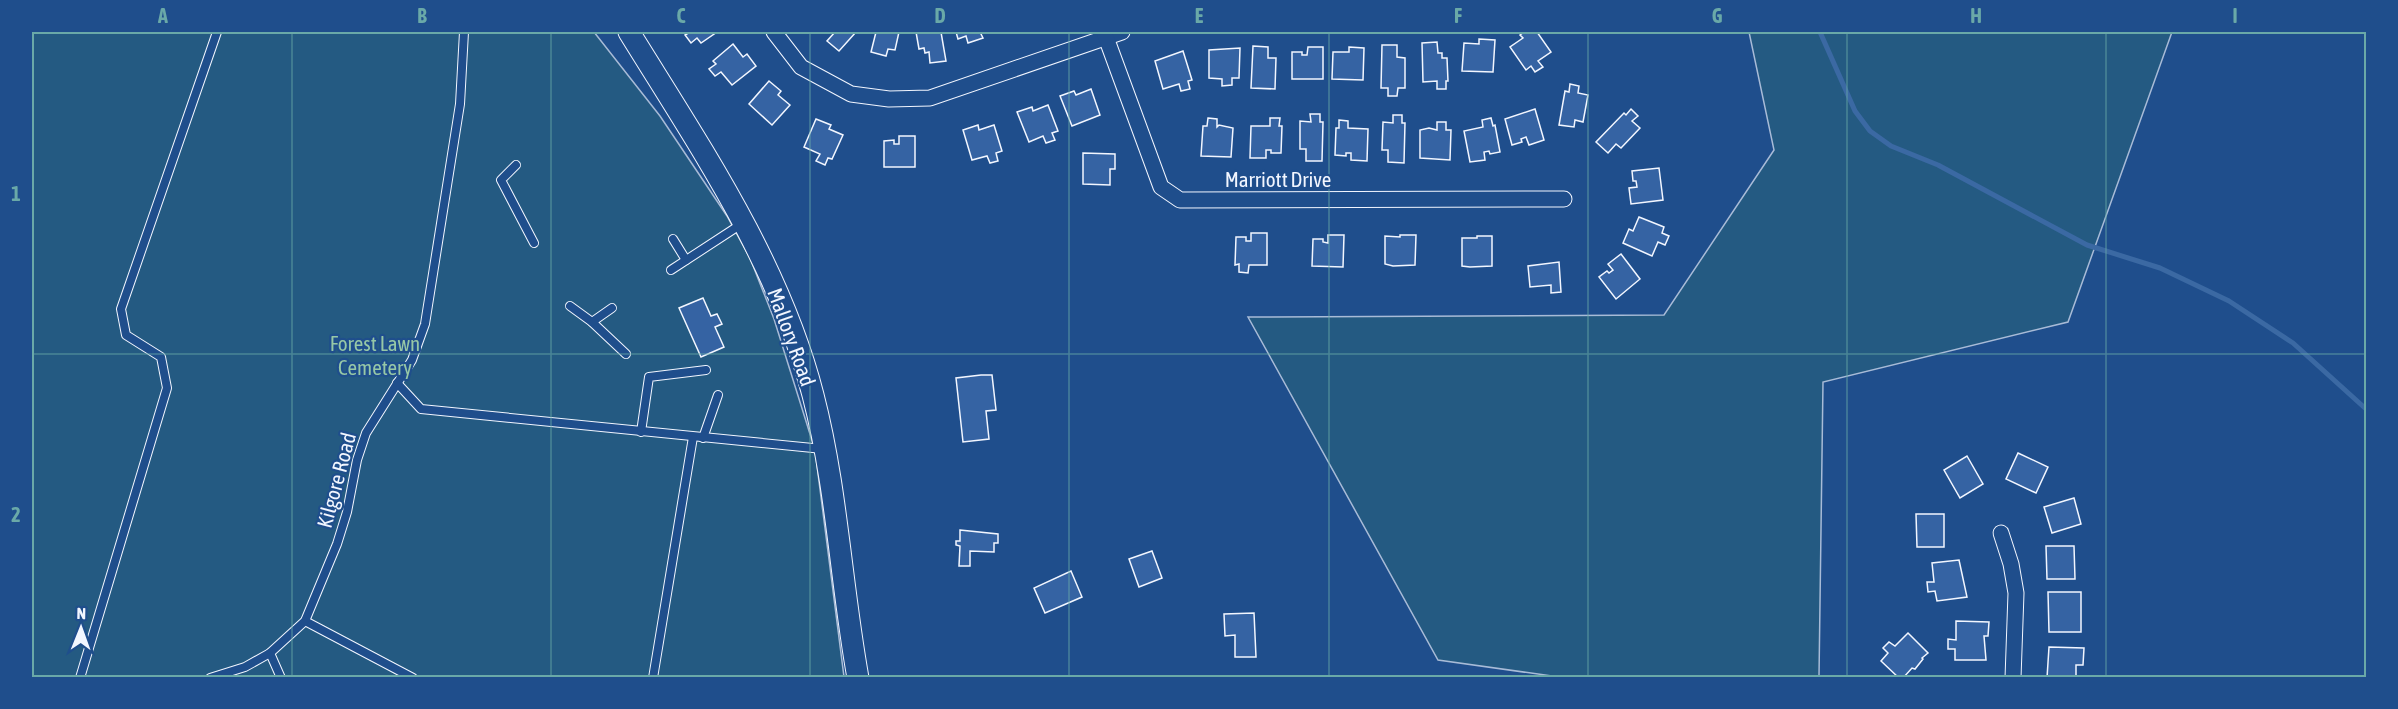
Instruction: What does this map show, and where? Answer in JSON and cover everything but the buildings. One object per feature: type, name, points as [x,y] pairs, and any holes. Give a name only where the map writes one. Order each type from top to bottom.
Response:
[{"type":"street","name":"Mallory Road","points":[[629,32],[754,239],[794,332],[813,394],[825,449],[858,678]]},
{"type":"street","points":[[774,32],[801,67],[851,93],[889,99],[930,98],[1104,34],[1122,32]]},
{"type":"street","name":"Marriott Drive","points":[[1104,34],[1161,187],[1180,200],[1564,199]]},
{"type":"street","points":[[2001,533],[2011,564],[2016,593],[2013,678]]},
{"type":"lane","points":[[80,678],[167,388],[161,357],[126,335],[121,309],[217,32]]},
{"type":"lane","name":"Kilgore Road","points":[[210,678],[245,667],[270,653],[305,621],[337,544],[347,512],[357,460],[366,433],[412,360],[425,324],[460,104],[464,32]]},
{"type":"lane","points":[[516,165],[501,180],[534,243]]},
{"type":"lane","points":[[671,270],[744,222]]},
{"type":"lane","points":[[673,239],[686,260]]},
{"type":"lane","points":[[570,306],[626,354]]},
{"type":"lane","points":[[591,322],[612,308]]},
{"type":"lane","points":[[641,432],[649,377],[706,370]]},
{"type":"lane","points":[[397,383],[421,409],[825,449]]},
{"type":"lane","points":[[703,438],[718,396]]},
{"type":"lane","points":[[653,678],[693,437]]},
{"type":"lane","points":[[305,621],[413,678]]},
{"type":"lane","points":[[270,653],[281,678]]},
{"type":"green space","name":"Forest Lawn Cemetery","points":[[32,32],[594,32],[660,116],[727,216],[750,258],[774,319],[815,450],[844,677],[32,677]]},
{"type":"green space","points":[[1749,32],[2172,32],[2068,322],[1823,382],[1819,677],[1566,678],[1438,660],[1248,317],[1664,315],[1774,150]]},
{"type":"waterway","points":[[1820,32],[1855,111],[1870,131],[1891,146],[1938,165],[2087,245],[2160,268],[2229,301],[2293,343],[2366,409]]}]
